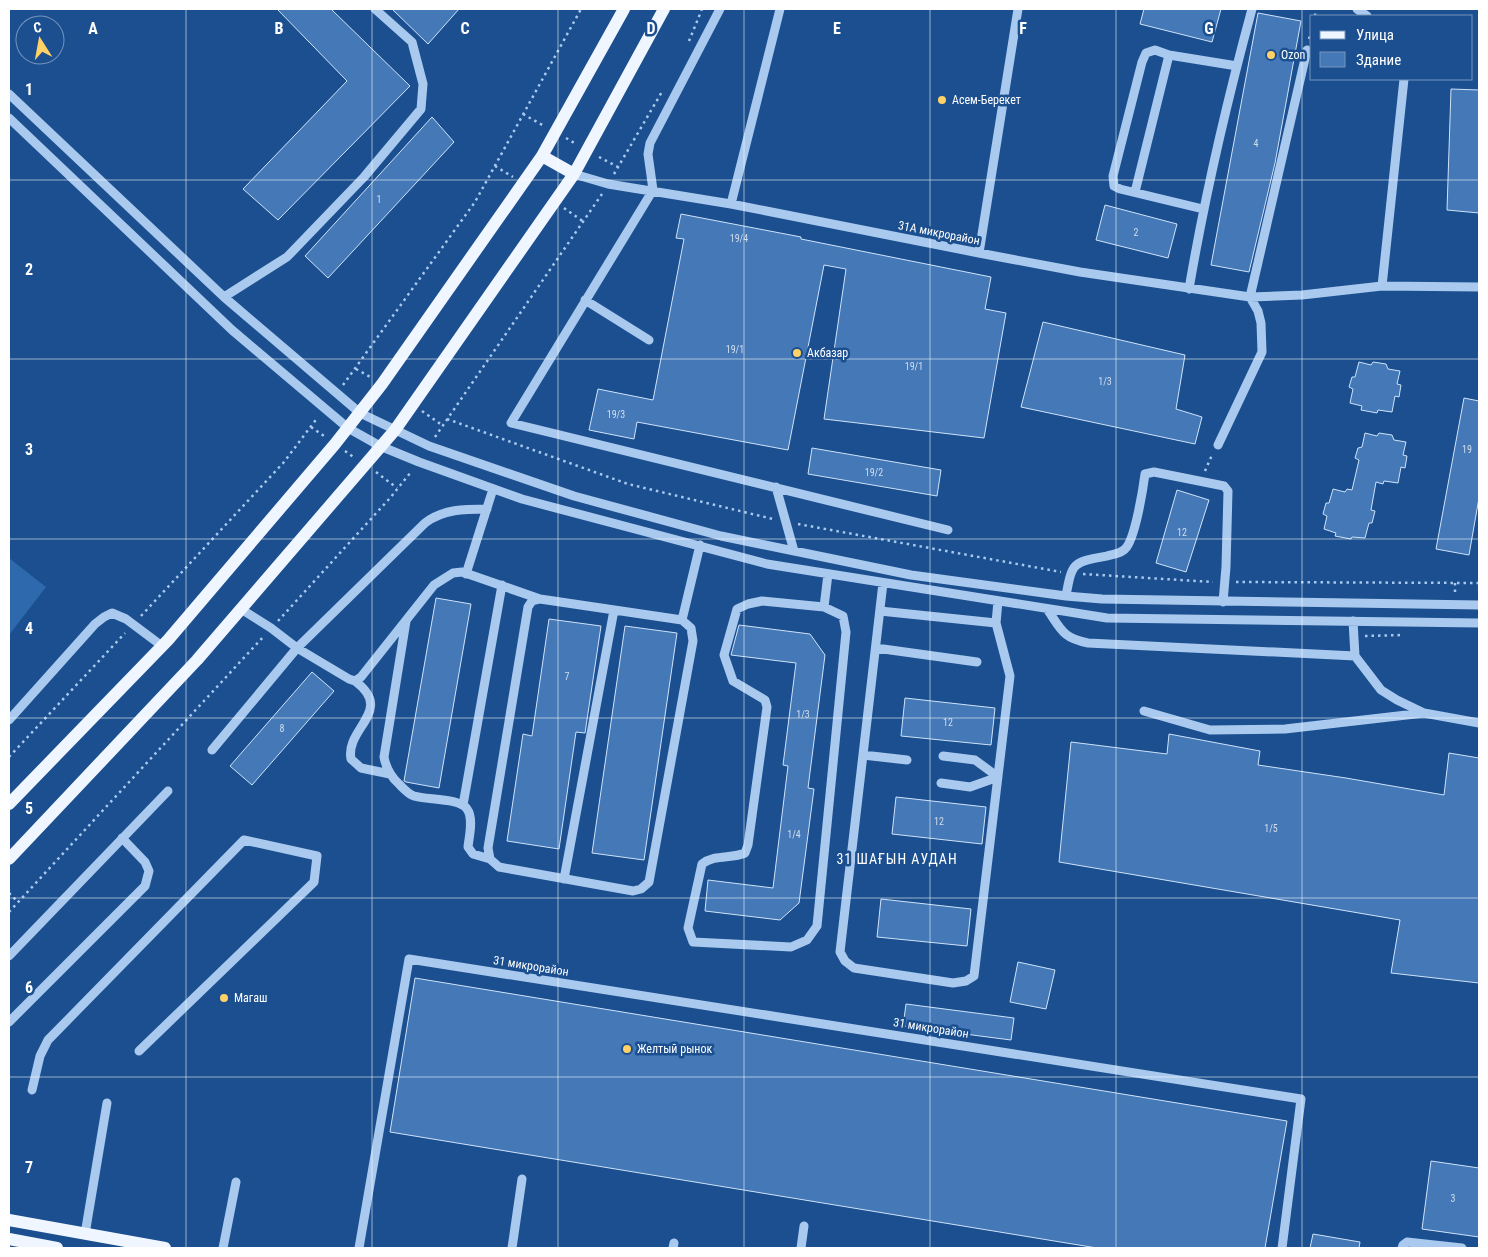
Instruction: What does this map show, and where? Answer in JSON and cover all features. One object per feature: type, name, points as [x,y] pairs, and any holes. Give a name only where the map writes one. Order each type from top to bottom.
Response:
[{"type":"main road","points":[[9,804],[162,646],[360,413],[542,156],[624,9]]},
{"type":"main road","points":[[9,859],[197,660],[395,430],[574,174],[664,9]]},
{"type":"main road","points":[[542,156],[574,174]]},
{"type":"main road","points":[[9,1220],[86,1234],[137,1246],[165,1248]]},
{"type":"main road","points":[[9,1240],[58,1248]]},
{"type":"street","points":[[224,297],[287,257],[364,178],[422,109],[423,84],[412,42],[376,9]]},
{"type":"street","points":[[720,9],[650,143],[648,154],[653,190],[511,423],[948,530]]},
{"type":"street","points":[[731,204],[780,9]]},
{"type":"street","points":[[979,253],[1018,9]]},
{"type":"street","points":[[1189,289],[1203,209],[1252,9]]},
{"type":"street","points":[[1203,209],[1120,189],[1114,186],[1113,176],[1142,62],[1146,53],[1156,50],[1169,55],[1237,66]]},
{"type":"street","points":[[1218,445],[1262,352],[1261,323],[1258,311],[1250,297],[1307,50]]},
{"type":"street","points":[[1135,192],[1169,55]]},
{"type":"street","points":[[1382,286],[1404,80]]},
{"type":"street","points":[[9,94],[224,297],[360,413],[429,446],[574,496],[721,536],[911,575],[1066,596],[1102,599],[1479,605]]},
{"type":"street","points":[[9,118],[232,330],[348,428],[380,446],[419,462],[522,499],[767,564],[1107,618],[1479,623]]},
{"type":"street","name":"31А микрорайон","points":[[574,174],[608,184],[731,204],[979,253],[1189,289],[1250,297],[1302,295],[1382,286],[1479,287]]},
{"type":"street","points":[[585,300],[649,340]]},
{"type":"street","points":[[1066,596],[1070,574],[1074,566],[1084,560],[1117,554],[1126,549],[1132,537],[1145,474],[1154,472],[1224,486],[1228,491],[1223,602]]},
{"type":"street","points":[[776,487],[794,551]]},
{"type":"street","points":[[466,574],[493,489]]},
{"type":"street","points":[[212,750],[297,648],[432,517],[453,510],[487,509]]},
{"type":"street","points":[[682,620],[700,545]]},
{"type":"street","points":[[355,680],[361,677],[406,620],[434,585],[453,573],[466,574],[540,599],[682,620],[691,628],[693,641],[649,882],[641,889],[633,891],[498,867],[490,859],[473,854],[468,847],[470,816],[467,808],[462,804],[413,795],[405,790],[390,774],[384,757],[406,620]]},
{"type":"street","points":[[824,606],[828,574]]},
{"type":"street","points":[[883,583],[840,952],[845,961],[854,968],[953,983],[966,981],[974,976],[1010,676],[996,623],[998,601]]},
{"type":"street","points":[[462,804],[502,585]]},
{"type":"street","points":[[490,859],[488,848],[528,607],[532,601],[540,599]]},
{"type":"street","points":[[762,601],[824,606],[843,616],[846,632],[817,926],[807,940],[791,947],[692,942],[688,928],[702,864],[708,860],[720,857],[738,856],[745,853],[748,845],[767,707],[765,700],[733,681],[724,655],[737,609],[762,601]]},
{"type":"street","points":[[241,609],[271,628],[297,648],[349,679],[355,680],[366,689],[371,703],[368,714],[350,749],[351,759],[361,768],[390,774]]},
{"type":"street","points":[[1047,609],[1064,633],[1073,640],[1355,656]]},
{"type":"street","points":[[564,879],[614,610]]},
{"type":"street","points":[[880,611],[996,623]]},
{"type":"street","points":[[9,720],[96,624],[112,613],[126,619],[162,646]]},
{"type":"street","points":[[1353,622],[1355,656],[1381,690],[1424,712],[1479,723]]},
{"type":"street","points":[[876,648],[977,662]]},
{"type":"street","points":[[1144,711],[1210,730],[1285,729],[1424,712]]},
{"type":"street","points":[[863,755],[907,760]]},
{"type":"street","points":[[943,756],[975,760],[998,776]]},
{"type":"street","points":[[941,783],[970,787],[998,776]]},
{"type":"street","points":[[9,956],[168,791]]},
{"type":"street","points":[[9,1022],[145,886],[150,871],[145,862],[122,838]]},
{"type":"street","points":[[32,1090],[40,1056],[48,1040],[244,840],[317,856],[314,882],[139,1051]]},
{"type":"street","name":"31 микрорайон","points":[[359,1248],[409,959],[1301,1099],[1282,1248]]},
{"type":"street","points":[[86,1234],[107,1103]]},
{"type":"street","points":[[512,1248],[522,1178]]},
{"type":"street","points":[[223,1248],[236,1182]]},
{"type":"street","points":[[801,1248],[804,1226]]},
{"type":"street","points":[[1402,1248],[1407,1242],[1462,1248]]},
{"type":"path","points":[[688,43],[702,9]]},
{"type":"path","points":[[429,446],[584,222],[619,167],[665,86]]},
{"type":"path","points":[[523,114],[619,167]]},
{"type":"path","points":[[495,166],[523,183]]},
{"type":"path","points":[[555,202],[584,222]]},
{"type":"path","points":[[356,369],[382,384]]},
{"type":"path","points":[[412,404],[442,426]]},
{"type":"path","points":[[1202,482],[1206,468],[1218,445]]},
{"type":"path","points":[[9,912],[390,498],[419,462]]},
{"type":"path","points":[[9,893],[18,902]]},
{"type":"shaded area","points":[[9,558],[46,587],[9,635]]},
{"type":"building","points":[[277,9],[331,9],[410,86],[278,220],[243,189],[347,81]]},
{"type":"building","points":[[392,9],[459,9],[428,44]]},
{"type":"building","points":[[1144,9],[1221,9],[1212,42],[1140,24]]},
{"type":"building","points":[[1258,13],[1301,21],[1275,163],[1249,272],[1211,265]]},
{"type":"building","points":[[1451,89],[1479,90],[1479,213],[1447,210]]},
{"type":"building","points":[[432,117],[454,142],[328,278],[305,256]]},
{"type":"building","points":[[1105,205],[1177,224],[1168,258],[1096,240]]},
{"type":"building","name":"Акбазар","points":[[681,214],[991,277],[985,309],[1006,313],[984,438],[824,419],[846,269],[824,265],[788,450],[637,422],[634,439],[589,430],[598,389],[653,400],[684,239],[676,238]]},
{"type":"building","points":[[1043,322],[1185,355],[1176,409],[1202,417],[1195,444],[1021,407]]},
{"type":"building","points":[[1359,362],[1371,365],[1373,362],[1386,364],[1388,369],[1400,371],[1397,384],[1401,385],[1399,397],[1395,396],[1392,412],[1378,410],[1377,413],[1361,410],[1362,406],[1350,403],[1353,389],[1349,387],[1352,377],[1355,377]]},
{"type":"building","points":[[1464,398],[1479,401],[1479,498],[1469,555],[1436,549]]},
{"type":"building","points":[[1365,433],[1377,436],[1379,433],[1392,435],[1394,440],[1406,442],[1403,455],[1407,456],[1405,468],[1401,467],[1398,483],[1384,481],[1383,484],[1376,482],[1371,510],[1375,511],[1365,538],[1352,537],[1351,539],[1335,536],[1336,533],[1324,529],[1327,516],[1323,514],[1326,503],[1329,503],[1333,489],[1345,492],[1347,489],[1352,490],[1359,460],[1355,458],[1358,448],[1362,447]]},
{"type":"building","points":[[812,448],[941,470],[937,496],[808,474]]},
{"type":"building","points":[[1177,490],[1209,500],[1186,572],[1156,563]]},
{"type":"building","points":[[436,598],[471,604],[439,788],[404,781]]},
{"type":"building","points":[[549,619],[601,626],[585,733],[576,732],[559,849],[507,841],[523,734],[532,736]]},
{"type":"building","points":[[739,625],[810,634],[825,655],[808,788],[814,789],[799,903],[780,920],[705,911],[708,880],[773,888],[788,766],[783,765],[796,663],[731,655]]},
{"type":"building","points":[[625,626],[677,633],[644,860],[592,853]]},
{"type":"building","points":[[312,672],[334,691],[252,785],[230,766]]},
{"type":"building","points":[[905,698],[995,708],[991,745],[901,736]]},
{"type":"building","points":[[1169,734],[1260,751],[1258,765],[1444,795],[1449,753],[1479,758],[1479,983],[1391,973],[1400,920],[1059,862],[1071,742],[1167,754]]},
{"type":"building","points":[[896,797],[986,807],[982,844],[892,834]]},
{"type":"building","points":[[881,899],[971,909],[967,946],[877,937]]},
{"type":"building","points":[[1018,962],[1055,970],[1046,1009],[1010,1002]]},
{"type":"building","name":"Желтый рынок","points":[[415,978],[1287,1121],[1265,1248],[1097,1248],[390,1132]]},
{"type":"building","points":[[906,1004],[1014,1018],[1011,1040],[903,1026]]},
{"type":"building","points":[[1431,1161],[1479,1168],[1479,1237],[1422,1229]]},
{"type":"building","points":[[1313,1234],[1360,1242],[1359,1248],[1310,1248]]},
{"type":"place","name":"Ozon","points":[[1271,55]]},
{"type":"place","name":"Асем-Берекет","points":[[942,100]]},
{"type":"place","name":"Акбазар","points":[[797,353]]},
{"type":"place","name":"Магаш","points":[[224,998]]},
{"type":"place","name":"Желтый рынок","points":[[627,1049]]},
{"type":"district","name":"31 ШАҒЫН АУДАН","points":[[897,859]]}]
